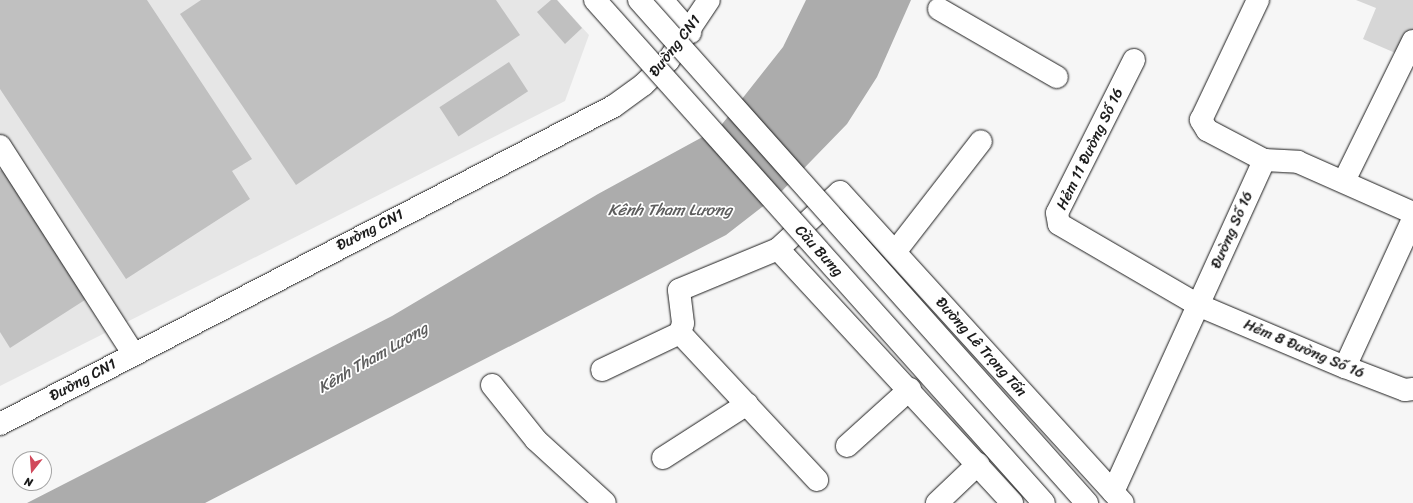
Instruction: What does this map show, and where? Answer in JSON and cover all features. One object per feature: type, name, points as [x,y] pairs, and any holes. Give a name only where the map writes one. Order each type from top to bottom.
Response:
[{"type":"street","name":"Cầu Bưng","points":[[595,0],[1044,503]]},
{"type":"street","points":[[639,0],[1088,503]]},
{"type":"street","points":[[662,0],[690,32]]},
{"type":"street","name":"Đường CN1","points":[[0,424],[614,106],[656,73],[690,32],[709,0]]},
{"type":"street","points":[[1258,0],[1201,120],[1207,130],[1264,160],[1295,161],[1344,181],[1413,213]]},
{"type":"street","points":[[939,9],[1057,77]]},
{"type":"street","points":[[1344,181],[1413,41]]},
{"type":"street","name":"Hẻm 11 Đường Số 16","points":[[1134,60],[1057,219],[1062,228],[1198,304]]},
{"type":"street","points":[[895,252],[981,141]]},
{"type":"street","points":[[0,146],[133,354]]},
{"type":"street","name":"Đường Số 16","points":[[1118,497],[1198,304],[1264,160]]},
{"type":"street","name":"Đường Lê Trọng Tấn","points":[[778,249],[840,192],[1118,497]]},
{"type":"street","points":[[1345,367],[1413,219]]},
{"type":"street","points":[[602,370],[680,333],[683,324],[679,290],[778,249],[910,389],[1012,503]]},
{"type":"street","name":"Hẻm 8 Đường Số 16","points":[[1198,304],[1345,367],[1412,389]]},
{"type":"street","points":[[680,333],[818,480]]},
{"type":"street","points":[[492,385],[536,440],[605,503]]},
{"type":"street","points":[[846,446],[910,389]]},
{"type":"street","points":[[663,458],[746,404]]},
{"type":"street","points":[[937,503],[978,464]]},
{"type":"shaded area","points":[[0,0],[557,0],[589,35],[565,101],[0,386]]},
{"type":"shaded area","points":[[1356,0],[1413,0],[1413,31],[1400,55],[1363,39],[1376,8]]},
{"type":"water","name":"Kênh Tham Lương","points":[[806,0],[911,0],[877,77],[847,124],[779,194],[726,235],[205,503],[27,503],[392,316],[598,194],[719,128],[783,47]]},
{"type":"building","points":[[0,0],[147,0],[252,159],[232,171],[250,199],[126,279],[0,89]]},
{"type":"building","points":[[201,0],[496,0],[520,35],[296,185],[180,14]]},
{"type":"building","points":[[551,0],[557,0],[582,28],[565,44],[537,12]]},
{"type":"building","points":[[509,62],[528,91],[458,137],[439,107]]},
{"type":"building","points":[[3,168],[88,298],[10,348],[0,332],[0,171]]}]
